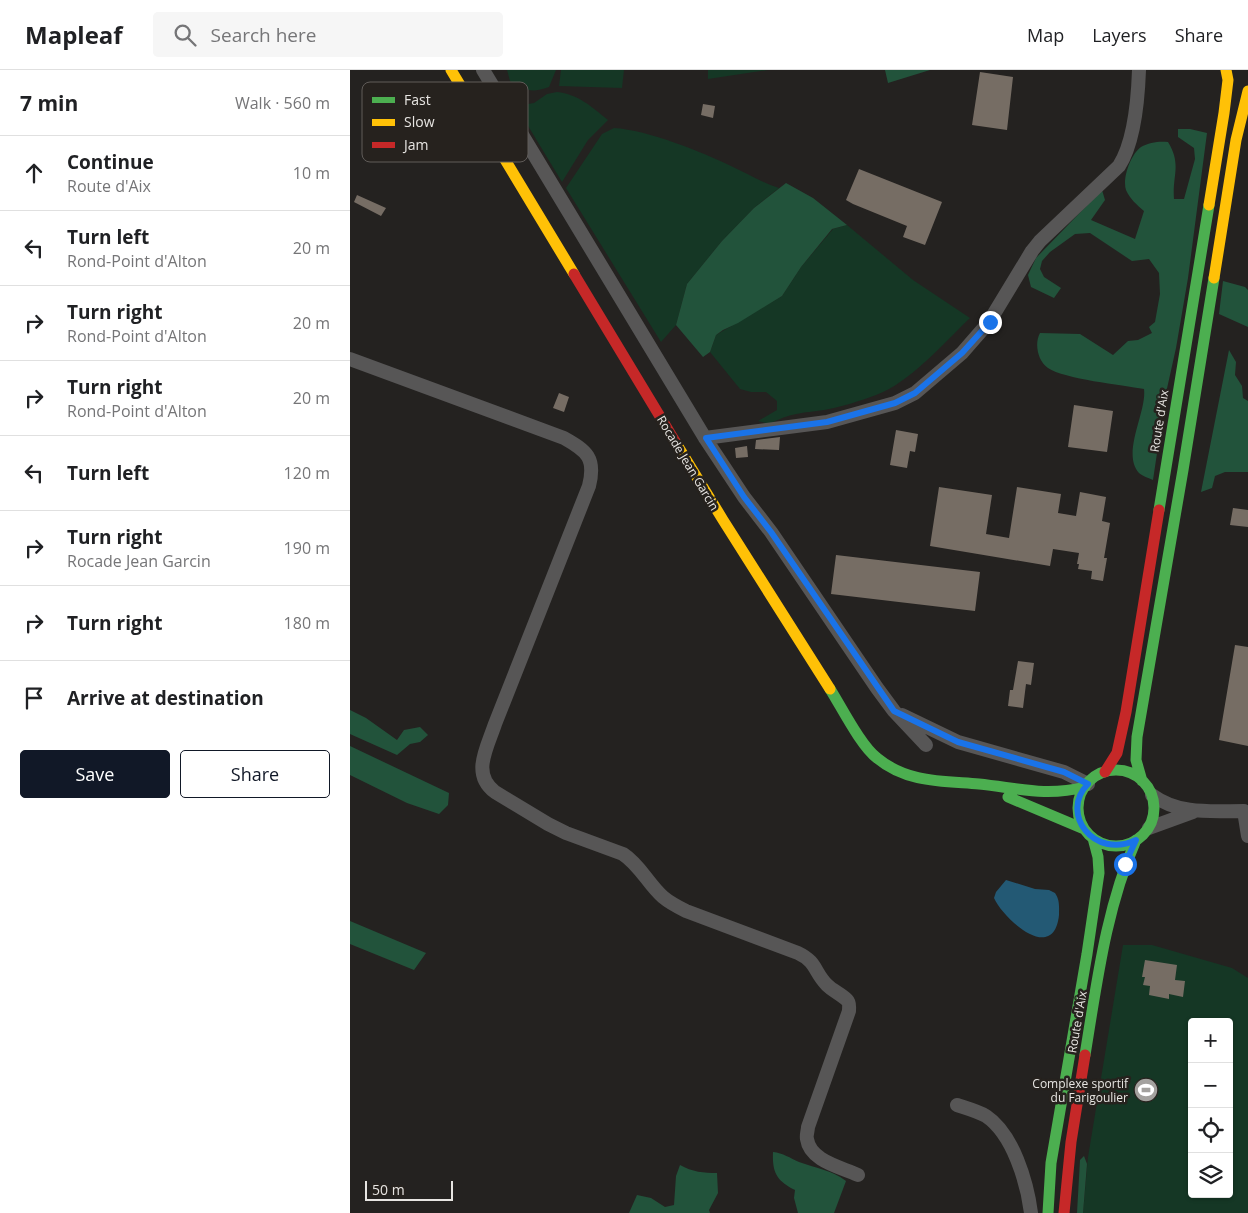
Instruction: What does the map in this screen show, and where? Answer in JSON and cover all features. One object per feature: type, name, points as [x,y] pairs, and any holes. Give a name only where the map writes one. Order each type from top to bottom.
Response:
[{"type":"main road","name":"Rocade Jean Garcin","points":[[451,70],[458,82]]},
{"type":"main road","name":"Route d'Aix","points":[[1105,772],[1117,753],[1125,719],[1224,113],[1228,80],[1226,70]]},
{"type":"main road","points":[[1142,780],[1134,775],[1115,771],[1105,772],[1094,778],[1081,795],[1078,812],[1084,829],[1093,838],[1110,846],[1128,844],[1136,840],[1148,828],[1154,812],[1152,795],[1142,780],[1136,760],[1137,737],[1183,470],[1236,140],[1248,91]]},
{"type":"main road","name":"Rocade Jean Garcin","points":[[506,162],[722,520],[861,740],[880,762],[896,771],[928,781],[978,784],[1037,793],[1066,792],[1087,785]]},
{"type":"main road","name":"Rocade Jean Garcin","points":[[978,784],[1084,829]]},
{"type":"main road","name":"Route d'Aix","points":[[1048,1213],[1052,1164],[1099,873],[1098,857],[1093,838]]},
{"type":"main road","name":"Route d'Aix","points":[[1064,1213],[1067,1165],[1107,926],[1120,878],[1136,840]]},
{"type":"street","points":[[483,70],[490,82]]},
{"type":"street","points":[[706,438],[827,422],[895,403],[915,393],[962,353],[990,322],[1040,241],[1119,166],[1126,154],[1134,120],[1139,70]]},
{"type":"street","points":[[528,144],[706,438],[744,497],[771,532],[894,711],[926,745]]},
{"type":"street","points":[[350,359],[564,438],[588,454],[592,463],[589,486],[495,724],[482,763],[482,776],[489,788],[548,824],[623,854],[630,859],[662,896],[671,903],[686,911],[798,953],[811,960],[824,983],[846,998],[849,1003],[849,1011],[808,1127],[807,1139],[813,1153],[823,1160],[858,1175]]},
{"type":"street","points":[[894,711],[958,742],[1064,772],[1087,785]]},
{"type":"street","points":[[1152,795],[1168,805],[1198,810],[1244,811],[1248,836]]},
{"type":"street","points":[[1148,828],[1198,810]]},
{"type":"street","points":[[957,1105],[985,1115],[998,1128],[1013,1150],[1026,1185],[1031,1213]]},
{"type":"green space","points":[[507,70],[556,70],[549,87],[538,90],[528,90],[528,82],[510,81]]},
{"type":"green space","points":[[561,70],[624,70],[622,88],[559,86]]},
{"type":"green space","points":[[708,70],[768,70],[708,79]]},
{"type":"green space","points":[[885,70],[930,70],[888,83]]},
{"type":"green space","points":[[557,92],[572,95],[608,120],[588,140],[562,182],[528,126],[528,104],[534,103],[547,94]]},
{"type":"green space","points":[[614,128],[643,133],[675,143],[779,188],[754,208],[722,241],[687,284],[676,325],[661,342],[566,188],[602,134]]},
{"type":"green space","points":[[1178,129],[1190,129],[1207,133],[1188,278],[1166,393],[1153,480],[1139,473],[1134,465],[1133,455],[1133,444],[1142,409],[1144,389],[1056,372],[1048,368],[1039,357],[1037,342],[1040,333],[1080,334],[1113,355],[1128,341],[1138,340],[1152,333],[1149,327],[1155,322],[1160,294],[1159,273],[1149,259],[1132,261],[1090,233],[1075,234],[1050,252],[1042,261],[1040,269],[1044,277],[1061,288],[1054,298],[1031,287],[1028,275],[1036,258],[1102,190],[1105,200],[1091,220],[1135,239],[1144,211],[1134,202],[1126,190],[1125,179],[1134,155],[1144,145],[1154,142],[1168,142],[1176,164],[1174,199],[1184,199],[1195,159],[1194,148],[1178,137]]},
{"type":"green space","points":[[786,183],[813,198],[847,225],[832,229],[801,267],[782,296],[716,335],[710,352],[703,357],[676,325],[687,284],[722,241],[754,208]]},
{"type":"green space","points":[[847,225],[913,280],[970,318],[925,362],[888,390],[850,404],[790,416],[770,424],[758,421],[777,410],[777,401],[766,392],[751,392],[740,389],[710,352],[716,335],[782,296],[801,267],[833,229]]},
{"type":"green space","points":[[1223,281],[1245,287],[1248,290],[1248,327],[1219,314]]},
{"type":"green space","points":[[1229,350],[1236,362],[1235,375],[1242,386],[1243,398],[1248,401],[1248,472],[1225,472],[1215,476],[1212,488],[1201,492]]},
{"type":"green space","points":[[350,710],[366,718],[397,740],[404,730],[420,727],[428,735],[420,742],[410,744],[397,755],[350,734]]},
{"type":"green space","points":[[350,746],[449,793],[448,805],[439,814],[407,803],[350,775]]},
{"type":"green space","points":[[350,921],[426,953],[414,970],[350,944]]},
{"type":"green space","name":"Complexe sportif du Farigoulier","points":[[1123,945],[1152,945],[1232,968],[1248,978],[1248,1213],[1083,1213],[1088,1157]]},
{"type":"green space","points":[[773,1152],[829,1172],[846,1181],[834,1213],[798,1213],[794,1198],[795,1190],[777,1176],[773,1166]]},
{"type":"green space","points":[[1084,1156],[1087,1164],[1083,1213],[1077,1213],[1080,1160]]},
{"type":"green space","points":[[680,1165],[698,1172],[717,1173],[718,1193],[709,1210],[710,1213],[629,1213],[637,1195],[651,1198],[665,1207],[674,1205],[676,1176]]},
{"type":"water","points":[[1006,880],[1055,893],[1059,906],[1059,915],[1055,929],[1048,936],[1039,937],[1028,933],[999,907],[994,898],[996,892]]},
{"type":"building","points":[[980,72],[1013,77],[1007,130],[972,125]]},
{"type":"building","points":[[703,104],[715,106],[713,118],[701,115]]},
{"type":"building","points":[[859,169],[942,202],[925,245],[903,237],[907,226],[846,200]]},
{"type":"building","points":[[357,195],[386,208],[381,216],[354,202]]},
{"type":"building","points":[[559,393],[569,397],[564,412],[553,408]]},
{"type":"building","points":[[1074,405],[1113,411],[1107,452],[1068,447]]},
{"type":"building","points":[[896,430],[918,434],[915,452],[910,451],[907,468],[890,465]]},
{"type":"building","points":[[780,437],[779,450],[755,449],[756,440]]},
{"type":"building","points":[[747,446],[748,457],[736,458],[735,448]]},
{"type":"building","points":[[939,487],[992,495],[986,534],[1009,538],[1017,487],[1061,494],[1058,513],[1076,516],[1080,492],[1106,497],[1102,521],[1110,523],[1104,558],[1107,558],[1103,581],[1091,579],[1092,571],[1078,569],[1079,553],[1053,549],[1050,566],[930,546]]},
{"type":"building","points":[[1233,508],[1248,510],[1248,527],[1230,525]]},
{"type":"building","points":[[836,555],[980,572],[975,611],[831,594]]},
{"type":"building","points":[[1235,645],[1248,647],[1248,746],[1219,740]]},
{"type":"building","points":[[1018,661],[1034,663],[1031,685],[1026,684],[1023,708],[1008,706],[1010,690],[1013,690]]},
{"type":"building","points":[[1145,960],[1177,965],[1175,980],[1185,981],[1183,997],[1169,994],[1169,999],[1149,995],[1150,986],[1143,985],[1145,977],[1142,977]]},
{"type":"traffic: fast","points":[[1159,510],[1209,205]]},
{"type":"traffic: fast","points":[[1142,781],[1136,760],[1137,737],[1214,278]]},
{"type":"traffic: fast","points":[[830,689],[865,745],[877,758],[901,772],[939,781],[1044,792],[1085,787]]},
{"type":"traffic: fast","points":[[1116,770],[1130,773],[1143,781],[1151,794],[1154,808],[1151,822],[1143,835],[1130,843],[1116,846],[1102,843],[1089,835],[1081,822],[1078,808],[1081,794],[1089,781],[1102,773],[1116,770]]},
{"type":"traffic: fast","points":[[1008,797],[1084,829]]},
{"type":"traffic: fast","points":[[1048,1213],[1051,1163],[1099,873],[1098,857],[1093,838]]},
{"type":"traffic: fast","points":[[1085,1055],[1098,973],[1110,919],[1117,892],[1136,840]]},
{"type":"traffic: slow","points":[[451,70],[458,82]]},
{"type":"traffic: slow","points":[[1209,205],[1224,113],[1228,80],[1226,70]]},
{"type":"traffic: slow","points":[[1214,278],[1236,140],[1248,91]]},
{"type":"traffic: slow","points":[[506,162],[574,274]]},
{"type":"traffic: slow","points":[[676,443],[830,689]]},
{"type":"traffic: jam","points":[[574,274],[676,443]]},
{"type":"traffic: jam","points":[[1105,772],[1117,753],[1126,712],[1159,510]]},
{"type":"traffic: jam","points":[[1064,1213],[1071,1142],[1085,1055]]},
{"type":"place","name":"Complexe sportif du Farigoulier","points":[[1146,1090]]},
{"type":"route","points":[[990,322],[962,353],[915,393],[895,403],[827,422],[706,438],[744,497],[771,532],[894,711],[958,742],[1064,772],[1088,784],[1081,795],[1079,803],[1080,821],[1084,829],[1101,843],[1119,846],[1136,840],[1125,864]]}]
